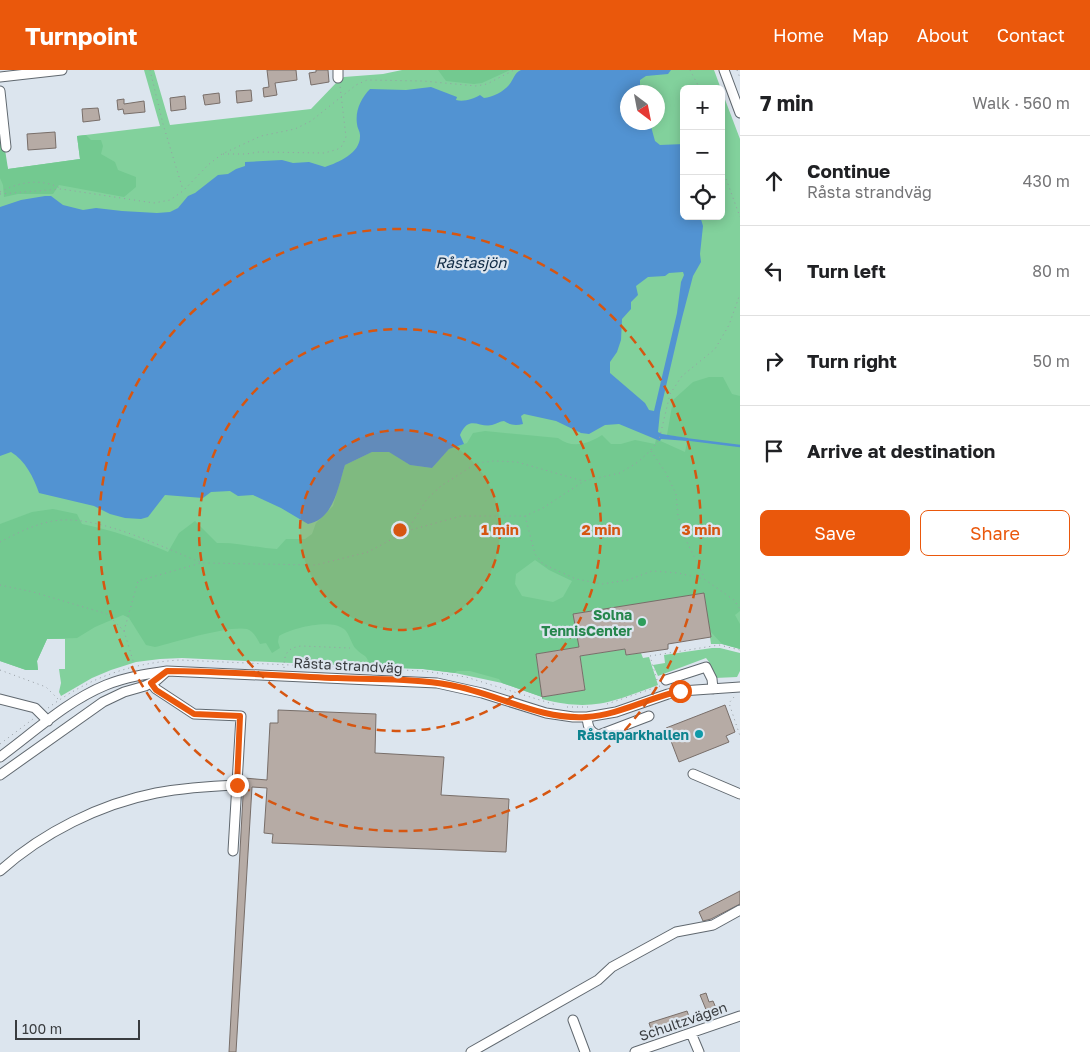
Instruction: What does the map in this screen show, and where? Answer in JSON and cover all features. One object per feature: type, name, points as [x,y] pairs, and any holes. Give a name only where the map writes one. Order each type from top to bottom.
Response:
[{"type":"street","points":[[0,77],[62,70]]},
{"type":"street","points":[[724,70],[740,113]]},
{"type":"street","points":[[0,91],[6,147]]},
{"type":"street","points":[[662,683],[706,667],[712,679],[713,689]]},
{"type":"street","points":[[0,775],[103,702],[124,692],[151,683],[167,671]]},
{"type":"street","name":"Råsta strandväg","points":[[0,757],[66,708],[95,690],[121,680],[167,671],[451,685],[482,692],[546,714],[587,717],[616,712],[668,694],[713,689],[738,691]]},
{"type":"street","points":[[151,683],[156,690],[194,714],[240,716],[233,852]]},
{"type":"street","points":[[0,699],[35,708],[48,721]]},
{"type":"street","points":[[587,717],[588,728],[593,733],[599,735],[649,716]]},
{"type":"street","points":[[693,774],[740,794]]},
{"type":"street","points":[[0,871],[18,855],[58,830],[114,805],[156,793],[237,785]]},
{"type":"street","points":[[471,1052],[598,980],[612,967],[676,932],[689,928],[713,925],[740,910]]},
{"type":"street","name":"Schultzvägen","points":[[635,1052],[740,1016]]},
{"type":"street","points":[[573,1020],[585,1052]]},
{"type":"street","points":[[691,1033],[699,1052]]},
{"type":"path","points":[[150,70],[163,124],[183,191]]},
{"type":"path","points":[[0,193],[31,182],[40,182],[61,189],[154,204],[170,200],[183,191],[208,165],[222,154],[261,136],[295,130],[310,121],[356,85],[367,80],[373,78],[459,83],[476,86],[488,84],[514,70]]},
{"type":"path","points":[[690,70],[698,85]]},
{"type":"path","points":[[737,70],[740,78]]},
{"type":"path","points":[[222,154],[259,152],[325,153],[338,149],[345,142],[346,137],[341,96]]},
{"type":"path","points":[[725,175],[740,217]]},
{"type":"path","points":[[0,193],[61,189]]},
{"type":"path","points":[[124,632],[138,581],[201,563],[316,565],[368,552],[407,531],[461,516],[525,516],[543,508],[584,481],[620,473],[638,462],[659,440],[670,394],[682,376],[714,349],[729,325],[740,294]]},
{"type":"path","points":[[651,450],[666,473],[676,494],[680,524],[704,579]]},
{"type":"path","points":[[407,531],[427,499],[447,482],[477,463],[494,461],[517,462],[584,481]]},
{"type":"path","points":[[525,516],[535,554],[543,564],[576,579],[602,584],[628,580],[652,571],[678,573],[704,579],[734,600],[740,609]]},
{"type":"path","points":[[0,542],[28,528],[64,520],[104,525],[201,563]]},
{"type":"path","points":[[0,585],[33,592],[107,614],[124,632],[135,665]]},
{"type":"path","points":[[662,683],[650,656],[719,645],[740,650]]},
{"type":"path","points":[[285,676],[284,657],[286,652],[293,647],[350,648]]},
{"type":"path","points":[[0,670],[46,687],[66,708]]},
{"type":"path","points":[[738,691],[729,703],[740,736]]},
{"type":"green space","points":[[144,70],[154,70],[170,125],[311,109],[344,77],[383,74],[402,70],[714,70],[720,85],[680,85],[680,220],[725,220],[725,99],[740,139],[740,649],[722,644],[711,644],[704,594],[574,614],[579,647],[536,654],[542,697],[502,683],[455,673],[423,669],[182,658],[136,662],[92,678],[61,696],[59,692],[61,683],[59,669],[65,669],[65,639],[47,639],[37,661],[38,670],[26,670],[0,661],[0,143],[8,169],[80,159],[77,136],[160,126]]},
{"type":"green space","points":[[438,70],[510,70],[482,83],[474,84],[446,81]]},
{"type":"green space","points":[[86,135],[91,140],[101,140],[103,146],[101,154],[115,162],[118,170],[136,177],[136,187],[124,197],[59,185],[53,194],[18,194],[4,197],[0,178],[0,143],[4,143],[8,169],[80,159],[77,136]]},
{"type":"green space","points":[[709,377],[723,377],[732,394],[740,396],[740,611],[735,615],[740,624],[740,649],[722,644],[710,631],[704,594],[574,614],[579,647],[536,654],[542,697],[502,683],[499,679],[470,671],[457,671],[455,673],[423,669],[371,667],[366,657],[354,647],[346,631],[330,624],[301,627],[279,636],[280,648],[272,653],[266,643],[260,644],[251,631],[239,628],[155,647],[146,645],[129,618],[123,615],[95,627],[77,638],[47,639],[37,661],[38,670],[26,670],[0,661],[0,524],[32,512],[53,509],[77,514],[82,524],[126,536],[168,552],[179,533],[195,521],[217,543],[277,549],[286,539],[305,539],[312,534],[316,523],[333,506],[345,465],[372,452],[390,452],[410,465],[432,468],[449,449],[467,443],[473,433],[485,431],[558,438],[574,444],[586,443],[602,435],[611,444],[621,444],[635,440],[655,444],[656,439],[685,452],[688,438],[667,435],[673,400],[693,382]],"holes":[[[535,560],[549,570],[572,581],[563,597],[553,602],[522,596],[515,584],[516,574]]]},
{"type":"green space","points":[[712,648],[740,653],[740,671],[737,677],[715,678],[706,658],[658,676],[653,665],[665,663],[664,655]]},
{"type":"green space","points":[[625,649],[626,655],[641,653],[643,658],[649,657],[658,685],[614,700],[589,705],[575,705],[542,699],[542,697],[585,690],[580,656]]},
{"type":"water","name":"Råstasjön","points":[[521,70],[671,70],[668,74],[646,76],[640,80],[640,85],[620,85],[620,130],[652,130],[655,141],[660,145],[680,144],[680,220],[701,220],[703,226],[701,262],[693,276],[682,318],[660,412],[658,432],[688,438],[688,441],[661,439],[660,441],[619,424],[605,425],[589,434],[581,433],[556,421],[524,414],[521,416],[523,424],[520,425],[513,425],[504,421],[492,425],[471,423],[463,429],[460,435],[464,444],[449,449],[432,468],[410,465],[389,452],[372,452],[345,465],[334,501],[329,509],[317,521],[308,524],[281,508],[253,495],[238,496],[230,491],[211,492],[203,498],[165,495],[148,517],[141,519],[125,518],[110,514],[94,506],[39,493],[32,476],[16,455],[11,452],[0,456],[0,207],[21,200],[51,196],[63,205],[83,210],[96,208],[157,213],[170,212],[178,208],[188,196],[195,193],[218,175],[228,174],[245,166],[245,162],[282,160],[293,163],[309,162],[325,167],[348,156],[357,147],[359,141],[358,110],[361,101],[370,89],[406,90],[431,87],[457,97],[456,100],[459,101],[480,95],[484,98],[498,94],[509,85],[515,74]],"holes":[[[683,272],[684,275],[681,282],[677,313],[654,411],[649,410],[645,403],[610,373],[610,362],[617,352],[621,340],[622,319],[631,309],[631,302],[638,295],[636,286],[648,277]]]},
{"type":"building","points":[[267,70],[296,70],[297,80],[275,83],[277,95],[264,97],[263,88],[269,87]]},
{"type":"building","points":[[316,70],[328,70],[329,82],[311,85],[309,73],[316,72]]},
{"type":"building","points":[[251,90],[252,101],[237,103],[236,91]]},
{"type":"building","points":[[219,93],[220,103],[205,105],[203,95]]},
{"type":"building","points":[[185,96],[186,109],[171,111],[170,98]]},
{"type":"building","points":[[124,99],[124,104],[144,101],[145,112],[124,114],[123,109],[118,110],[117,100]]},
{"type":"building","points":[[98,108],[100,120],[83,122],[82,109]]},
{"type":"building","points":[[55,132],[56,148],[28,150],[27,134]]},
{"type":"building","name":"Solna TennisCenter","points":[[704,593],[711,637],[668,644],[668,649],[626,655],[625,649],[580,656],[585,690],[542,697],[536,654],[579,647],[573,614]]},
{"type":"building","name":"Råstaparkhallen","points":[[725,705],[735,732],[726,736],[729,742],[679,762],[666,728]]},
{"type":"building","points":[[278,710],[376,714],[375,753],[444,757],[441,795],[509,799],[506,852],[272,843],[273,834],[264,833],[267,788],[252,787],[236,1052],[229,1052],[244,778],[267,780],[270,723],[278,723]]},
{"type":"building","points":[[740,891],[740,904],[711,919],[703,921],[699,912]]},
{"type":"building","points":[[706,993],[709,1002],[713,1001],[716,1008],[707,1012],[700,995]]},
{"type":"building","points":[[687,1011],[690,1019],[652,1032],[649,1023]]},
{"type":"waterway","points":[[684,439],[740,446]]},
{"type":"place","name":"Solna TennisCenter","points":[[642,622]]},
{"type":"place","name":"Råstaparkhallen","points":[[699,734]]},
{"type":"route","points":[[237,785],[240,716],[194,714],[156,690],[151,683],[167,671],[437,683],[482,692],[546,714],[573,717],[587,717],[616,712],[680,691]]}]
